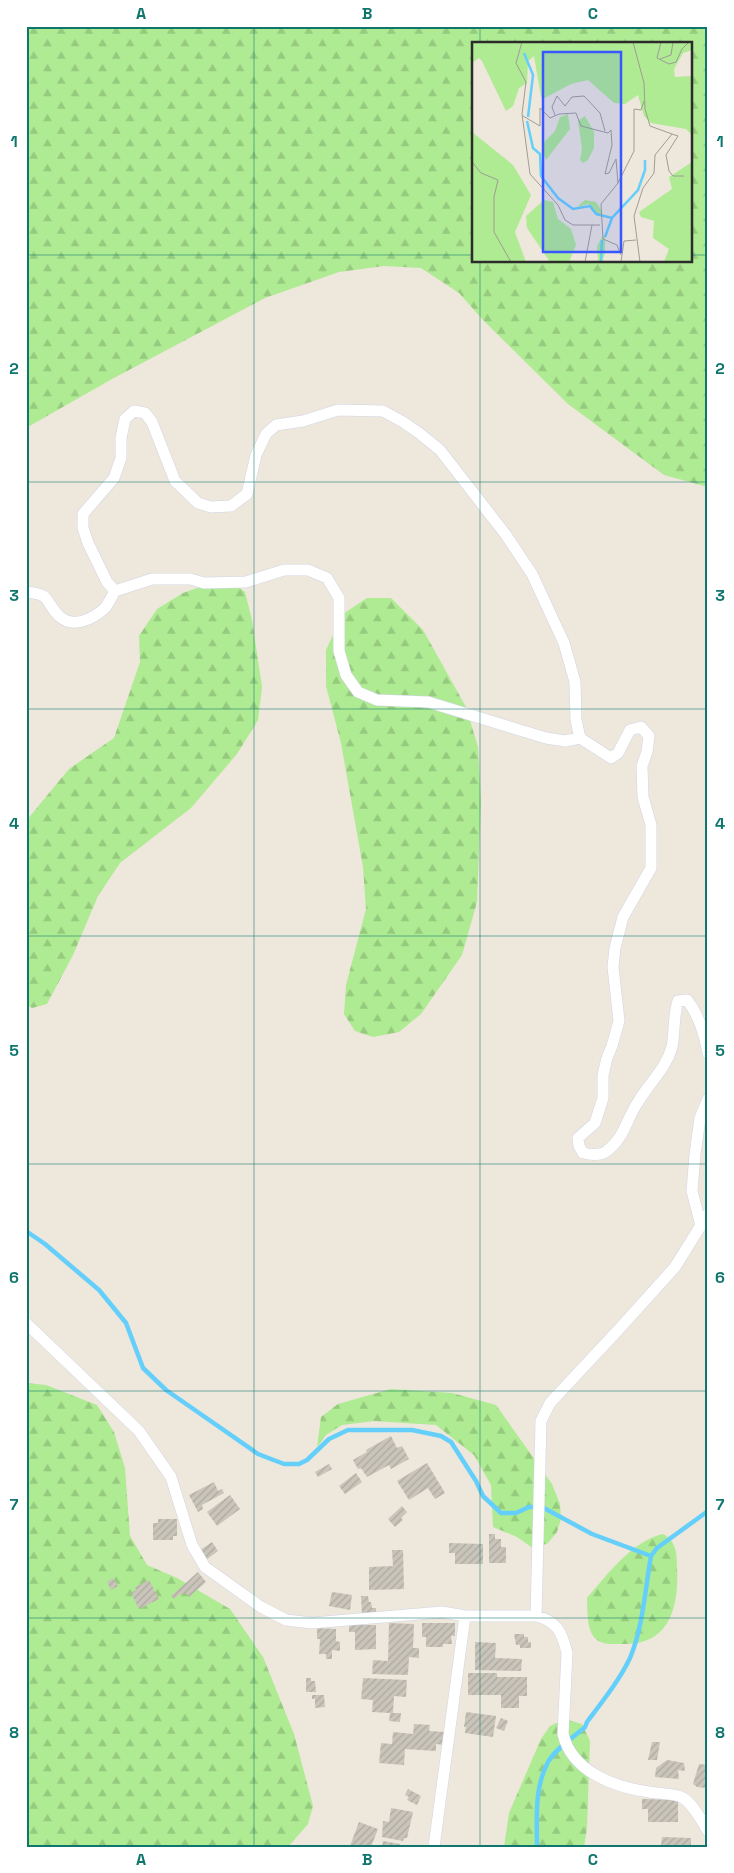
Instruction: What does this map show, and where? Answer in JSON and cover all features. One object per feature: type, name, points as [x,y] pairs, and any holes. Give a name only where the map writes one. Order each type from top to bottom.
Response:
[{"type":"street","points":[[115,590],[107,582],[88,543],[83,528],[83,514],[114,478],[121,458],[121,438],[125,419],[134,411],[145,413],[152,422],[175,482],[198,503],[211,507],[231,506],[247,494],[256,455],[266,434],[276,425],[303,421],[338,410],[383,411],[403,422],[440,450],[506,535],[532,574],[564,643],[575,682],[576,720],[580,738]]},
{"type":"street","points":[[26,592],[40,593],[49,601],[60,616],[70,621],[86,621],[105,607],[115,590],[152,579],[190,579],[204,583],[246,582],[284,570],[308,570],[327,578],[339,598],[339,651],[346,675],[358,692],[377,700],[428,702],[546,738],[565,740],[580,738],[611,758],[618,753],[630,730],[641,727],[649,736],[647,752],[642,766],[643,797],[651,825],[651,868],[623,916],[615,948],[612,967],[619,1021],[607,1058],[603,1075],[603,1098],[595,1123],[578,1138],[578,1146],[583,1153],[593,1155],[607,1152],[622,1135],[637,1102],[664,1066],[672,1046],[674,1013],[678,1002],[687,1000],[694,1009],[708,1053]]},
{"type":"street","points":[[701,1226],[692,1191],[700,1118],[708,1099]]},
{"type":"street","points":[[536,1616],[540,1421],[550,1403],[674,1267],[708,1214]]},
{"type":"street","points":[[26,1323],[139,1431],[171,1477],[192,1545],[205,1567],[261,1607],[286,1620],[312,1623],[442,1612],[465,1616],[536,1616],[546,1618],[557,1626],[567,1653],[563,1734],[572,1757],[603,1780],[622,1787],[681,1796],[690,1804],[708,1832]]},
{"type":"street","points":[[434,1847],[465,1616]]},
{"type":"green space","points":[[26,26],[708,26],[708,487],[664,475],[568,404],[483,320],[459,293],[421,268],[384,266],[339,272],[265,298],[112,379],[26,428]]},
{"type":"green space","points":[[233,583],[245,592],[252,620],[262,687],[258,720],[237,754],[191,808],[120,863],[98,896],[73,955],[47,1004],[32,1008],[26,1004],[26,821],[69,769],[114,738],[140,662],[139,636],[157,609],[183,593],[209,584]]},
{"type":"green space","points":[[367,598],[391,598],[423,630],[466,707],[478,747],[481,802],[477,902],[462,955],[421,1014],[399,1032],[373,1037],[355,1031],[344,1014],[346,985],[366,909],[363,867],[341,743],[326,686],[326,650],[343,614]]},
{"type":"green space","points":[[26,1383],[46,1385],[97,1405],[114,1432],[125,1468],[130,1536],[147,1565],[177,1578],[230,1609],[263,1657],[294,1734],[313,1806],[308,1824],[288,1847],[26,1847]]},
{"type":"green space","points":[[391,1389],[452,1393],[496,1405],[552,1484],[560,1504],[561,1519],[557,1532],[548,1543],[534,1549],[517,1537],[493,1527],[491,1485],[474,1455],[436,1425],[374,1421],[342,1425],[326,1435],[317,1447],[321,1417],[338,1404]]},
{"type":"green space","points":[[663,1534],[671,1540],[677,1557],[676,1596],[668,1621],[661,1631],[651,1638],[638,1643],[611,1644],[598,1641],[589,1625],[587,1598],[612,1569],[631,1551],[652,1538]]},
{"type":"green space","points":[[565,1719],[582,1724],[590,1741],[587,1828],[584,1847],[504,1847],[509,1813],[541,1739],[550,1726]]},
{"type":"building","points":[[391,1436],[397,1448],[402,1446],[409,1459],[391,1469],[389,1465],[367,1477],[361,1468],[358,1469],[353,1460],[367,1452],[366,1450]]},
{"type":"building","points":[[427,1463],[445,1493],[435,1499],[428,1488],[409,1500],[397,1481]]},
{"type":"building","points":[[329,1464],[332,1469],[318,1477],[315,1472]]},
{"type":"building","points":[[356,1473],[362,1482],[345,1494],[339,1486]]},
{"type":"building","points":[[214,1482],[218,1491],[222,1489],[224,1493],[202,1505],[203,1509],[198,1512],[189,1495]]},
{"type":"building","points":[[230,1495],[240,1509],[217,1526],[207,1512]]},
{"type":"building","points":[[402,1506],[407,1512],[401,1518],[403,1520],[395,1527],[388,1519]]},
{"type":"building","points":[[158,1519],[177,1519],[177,1536],[173,1536],[173,1540],[153,1540],[153,1523],[158,1523]]},
{"type":"building","points":[[489,1534],[495,1534],[495,1539],[501,1539],[501,1547],[506,1547],[506,1563],[489,1563]]},
{"type":"building","points":[[212,1542],[218,1551],[206,1560],[199,1551]]},
{"type":"building","points":[[449,1543],[483,1544],[483,1564],[455,1564],[455,1553],[449,1553]]},
{"type":"building","points":[[392,1550],[403,1550],[404,1589],[369,1590],[369,1567],[393,1566]]},
{"type":"building","points":[[198,1572],[206,1582],[189,1597],[186,1593],[183,1595],[181,1593],[174,1599],[171,1596]]},
{"type":"building","points":[[113,1578],[118,1586],[111,1590],[107,1582]]},
{"type":"building","points":[[149,1580],[159,1599],[139,1609],[131,1593],[136,1590],[135,1587]]},
{"type":"building","points":[[332,1592],[352,1595],[350,1610],[329,1606]]},
{"type":"building","points":[[361,1596],[368,1596],[372,1608],[376,1608],[376,1614],[362,1614]]},
{"type":"building","points":[[389,1623],[414,1624],[413,1648],[419,1648],[419,1658],[409,1657],[408,1675],[372,1674],[373,1660],[388,1661]]},
{"type":"building","points":[[422,1623],[455,1623],[455,1636],[451,1636],[452,1644],[443,1644],[443,1647],[426,1647],[426,1637],[422,1637]]},
{"type":"building","points":[[349,1625],[376,1625],[376,1649],[355,1650],[355,1632],[349,1632]]},
{"type":"building","points":[[317,1628],[336,1629],[336,1641],[340,1642],[340,1651],[332,1650],[332,1659],[326,1659],[326,1654],[319,1654],[320,1639],[317,1639]]},
{"type":"building","points":[[514,1634],[524,1634],[524,1637],[528,1637],[528,1642],[531,1642],[531,1648],[520,1648],[520,1645],[516,1645]]},
{"type":"building","points":[[475,1642],[496,1643],[495,1658],[522,1659],[521,1671],[475,1670]]},
{"type":"building","points":[[468,1673],[497,1673],[497,1677],[527,1677],[527,1696],[519,1696],[519,1708],[501,1708],[501,1695],[468,1695]]},
{"type":"building","points":[[306,1678],[311,1678],[311,1681],[315,1681],[316,1692],[306,1692]]},
{"type":"building","points":[[363,1678],[407,1680],[406,1697],[394,1696],[393,1713],[401,1713],[400,1722],[389,1721],[390,1713],[372,1712],[373,1700],[361,1699]]},
{"type":"building","points":[[312,1695],[324,1695],[325,1707],[315,1708],[315,1699],[312,1699]]},
{"type":"building","points":[[466,1712],[496,1716],[493,1737],[465,1733]]},
{"type":"building","points":[[501,1718],[508,1721],[504,1731],[496,1728]]},
{"type":"building","points":[[414,1724],[430,1725],[429,1731],[445,1732],[444,1745],[436,1744],[436,1751],[405,1749],[404,1765],[379,1763],[381,1743],[392,1744],[393,1732],[413,1734]]},
{"type":"building","points":[[652,1742],[660,1742],[657,1760],[648,1760]]},
{"type":"building","points":[[667,1760],[684,1763],[685,1771],[678,1770],[679,1779],[655,1777],[656,1768]]},
{"type":"building","points":[[699,1764],[708,1765],[707,1788],[697,1787],[693,1784]]},
{"type":"building","points":[[408,1789],[421,1796],[417,1805],[407,1800],[409,1797],[405,1795]]},
{"type":"building","points":[[642,1799],[678,1800],[678,1822],[648,1822],[648,1809],[642,1809]]},
{"type":"building","points":[[391,1808],[413,1812],[407,1838],[404,1838],[403,1841],[382,1837],[383,1821],[389,1822]]},
{"type":"building","points":[[359,1822],[378,1829],[371,1847],[350,1846]]},
{"type":"building","points":[[662,1837],[691,1838],[691,1847],[661,1847]]},
{"type":"building","points":[[383,1841],[400,1844],[399,1847],[382,1847]]},
{"type":"waterway","points":[[26,1231],[45,1244],[99,1290],[126,1323],[143,1368],[166,1390],[258,1454],[284,1464],[299,1464],[307,1460],[329,1439],[348,1430],[412,1430],[441,1436],[451,1442],[476,1481],[483,1496],[501,1513],[516,1513],[529,1507],[542,1507],[592,1534],[651,1556]]},
{"type":"waterway","points":[[537,1847],[537,1803],[540,1782],[548,1762],[565,1743],[585,1727],[626,1667],[641,1621],[651,1556],[657,1548],[708,1511]]}]
